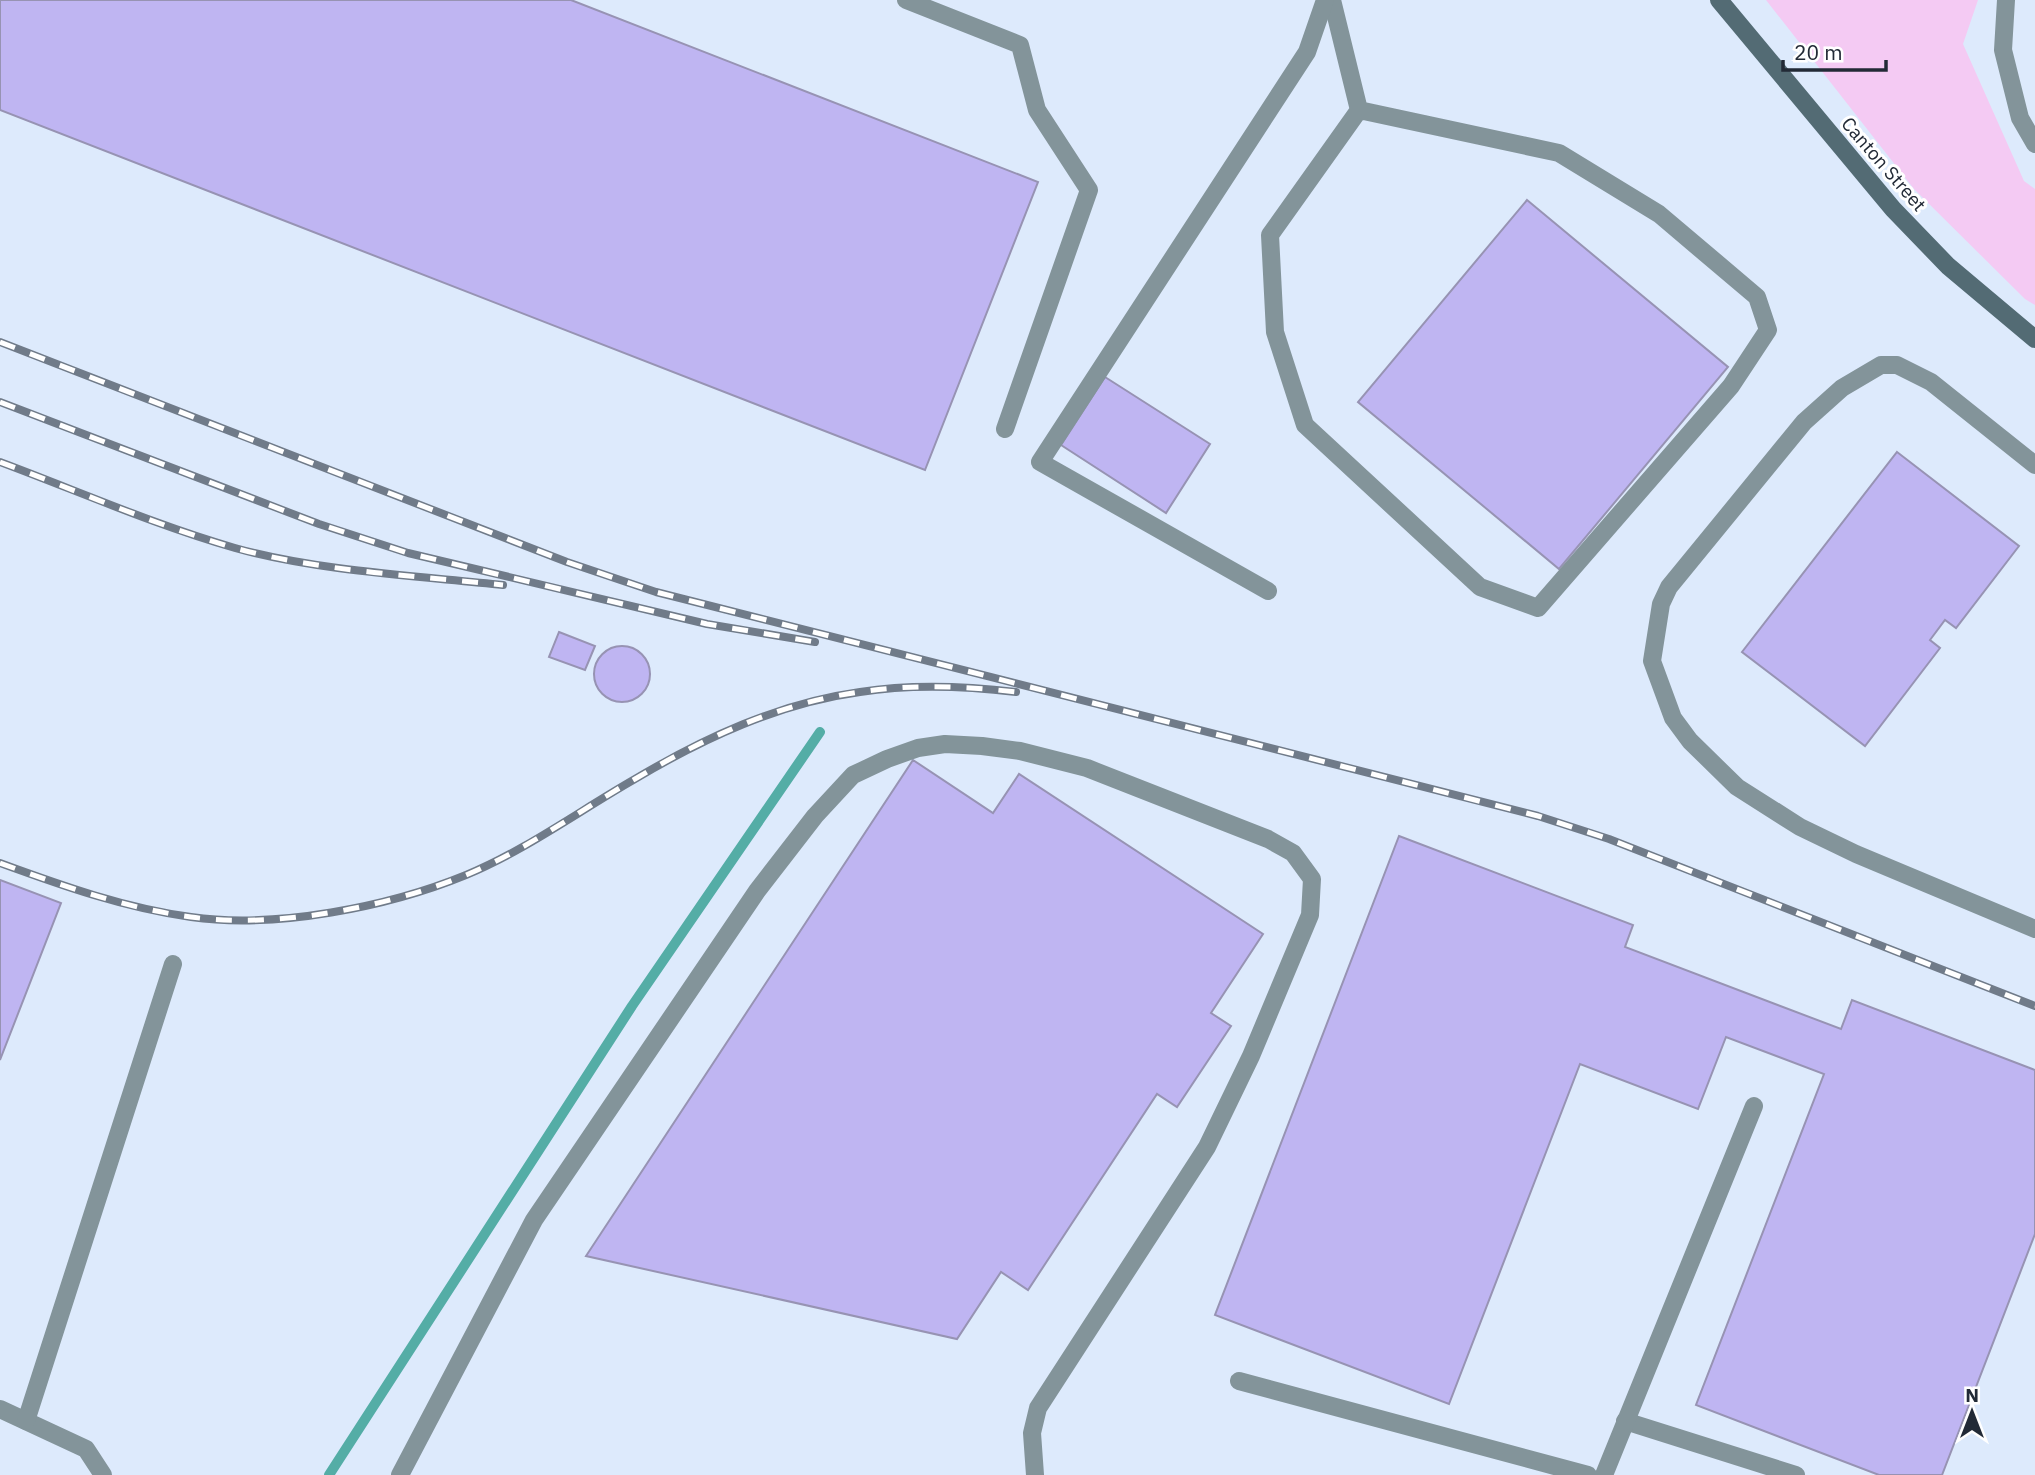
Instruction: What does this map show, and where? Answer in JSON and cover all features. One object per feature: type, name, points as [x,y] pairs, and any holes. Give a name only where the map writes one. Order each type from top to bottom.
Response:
[{"type":"main road","name":"Canton Street","points":[[1719,0],[1893,209],[1948,267],[2035,339]]},
{"type":"lane","points":[[1268,591],[1040,463],[1307,52],[1325,0]]},
{"type":"lane","points":[[1332,0],[1359,110],[1270,234],[1275,332],[1305,425],[1480,587],[1538,608],[1731,386],[1768,330],[1757,297],[1659,214],[1559,153],[1359,110]]},
{"type":"lane","points":[[2006,0],[2003,50],[2020,118],[2035,144]]},
{"type":"lane","points":[[914,2],[1020,45],[1037,110],[1089,190],[1005,429]]},
{"type":"lane","points":[[2035,465],[1931,382],[1898,365],[1881,365],[1868,371],[1842,388],[1804,422],[1669,587],[1661,604],[1652,661],[1673,718],[1690,741],[1737,787],[1800,827],[1856,854],[2035,929]]},
{"type":"lane","points":[[400,1475],[534,1220],[783,855],[853,775],[918,748],[945,744],[1020,751],[1087,768],[1268,839],[1293,853],[1312,879],[1310,915],[1219,1126],[1038,1408],[1032,1433],[1035,1475]]},
{"type":"lane","points":[[26,1421],[173,964]]},
{"type":"lane","points":[[1604,1475],[1754,1106]]},
{"type":"lane","points":[[1239,1381],[1588,1475]]},
{"type":"lane","points":[[0,1409],[86,1449],[103,1475]]},
{"type":"lane","points":[[1625,1421],[1796,1475]]},
{"type":"shaded area","points":[[1766,0],[1978,0],[1963,44],[2024,181],[2035,189],[2035,305],[2025,299],[1914,189]]},
{"type":"building","points":[[0,0],[571,0],[1038,182],[925,470],[0,110]]},
{"type":"building","points":[[1527,200],[1728,367],[1559,569],[1358,402]]},
{"type":"building","points":[[1105,377],[1210,444],[1166,513],[1061,445]]},
{"type":"building","points":[[1897,452],[2019,546],[1956,628],[1945,620],[1930,640],[1940,648],[1865,746],[1742,652]]},
{"type":"building","points":[[559,632],[595,646],[585,670],[549,657]]},
{"type":"building","points":[[622,646],[633,648],[642,654],[648,663],[648,685],[642,694],[633,700],[622,702],[611,700],[602,694],[596,685],[594,674],[596,663],[602,654],[611,648]]},
{"type":"building","points":[[913,760],[993,813],[1019,774],[1263,934],[1211,1013],[1231,1026],[1177,1107],[1157,1094],[1028,1290],[1001,1272],[957,1339],[586,1256]]},
{"type":"building","points":[[1399,836],[1633,925],[1625,947],[1841,1029],[1852,1000],[2035,1070],[2035,1234],[1942,1475],[1879,1475],[1696,1405],[1824,1074],[1726,1037],[1698,1109],[1580,1064],[1449,1404],[1215,1315]]},
{"type":"building","points":[[0,880],[61,903],[0,1060]]},
{"type":"waterway","points":[[329,1475],[632,1006],[820,732]]},
{"type":"railway","points":[[0,342],[567,562],[656,592],[1538,816],[1609,839],[2035,1006]]},
{"type":"railway","points":[[0,402],[319,524],[408,553],[707,624],[815,642]]},
{"type":"railway","points":[[0,462],[176,529],[267,556],[368,572],[503,585]]},
{"type":"railway","points":[[0,863],[118,902],[191,917],[259,920],[367,906],[435,886],[488,865],[661,764],[715,736],[800,704],[879,689],[938,687],[1016,692]]}]
